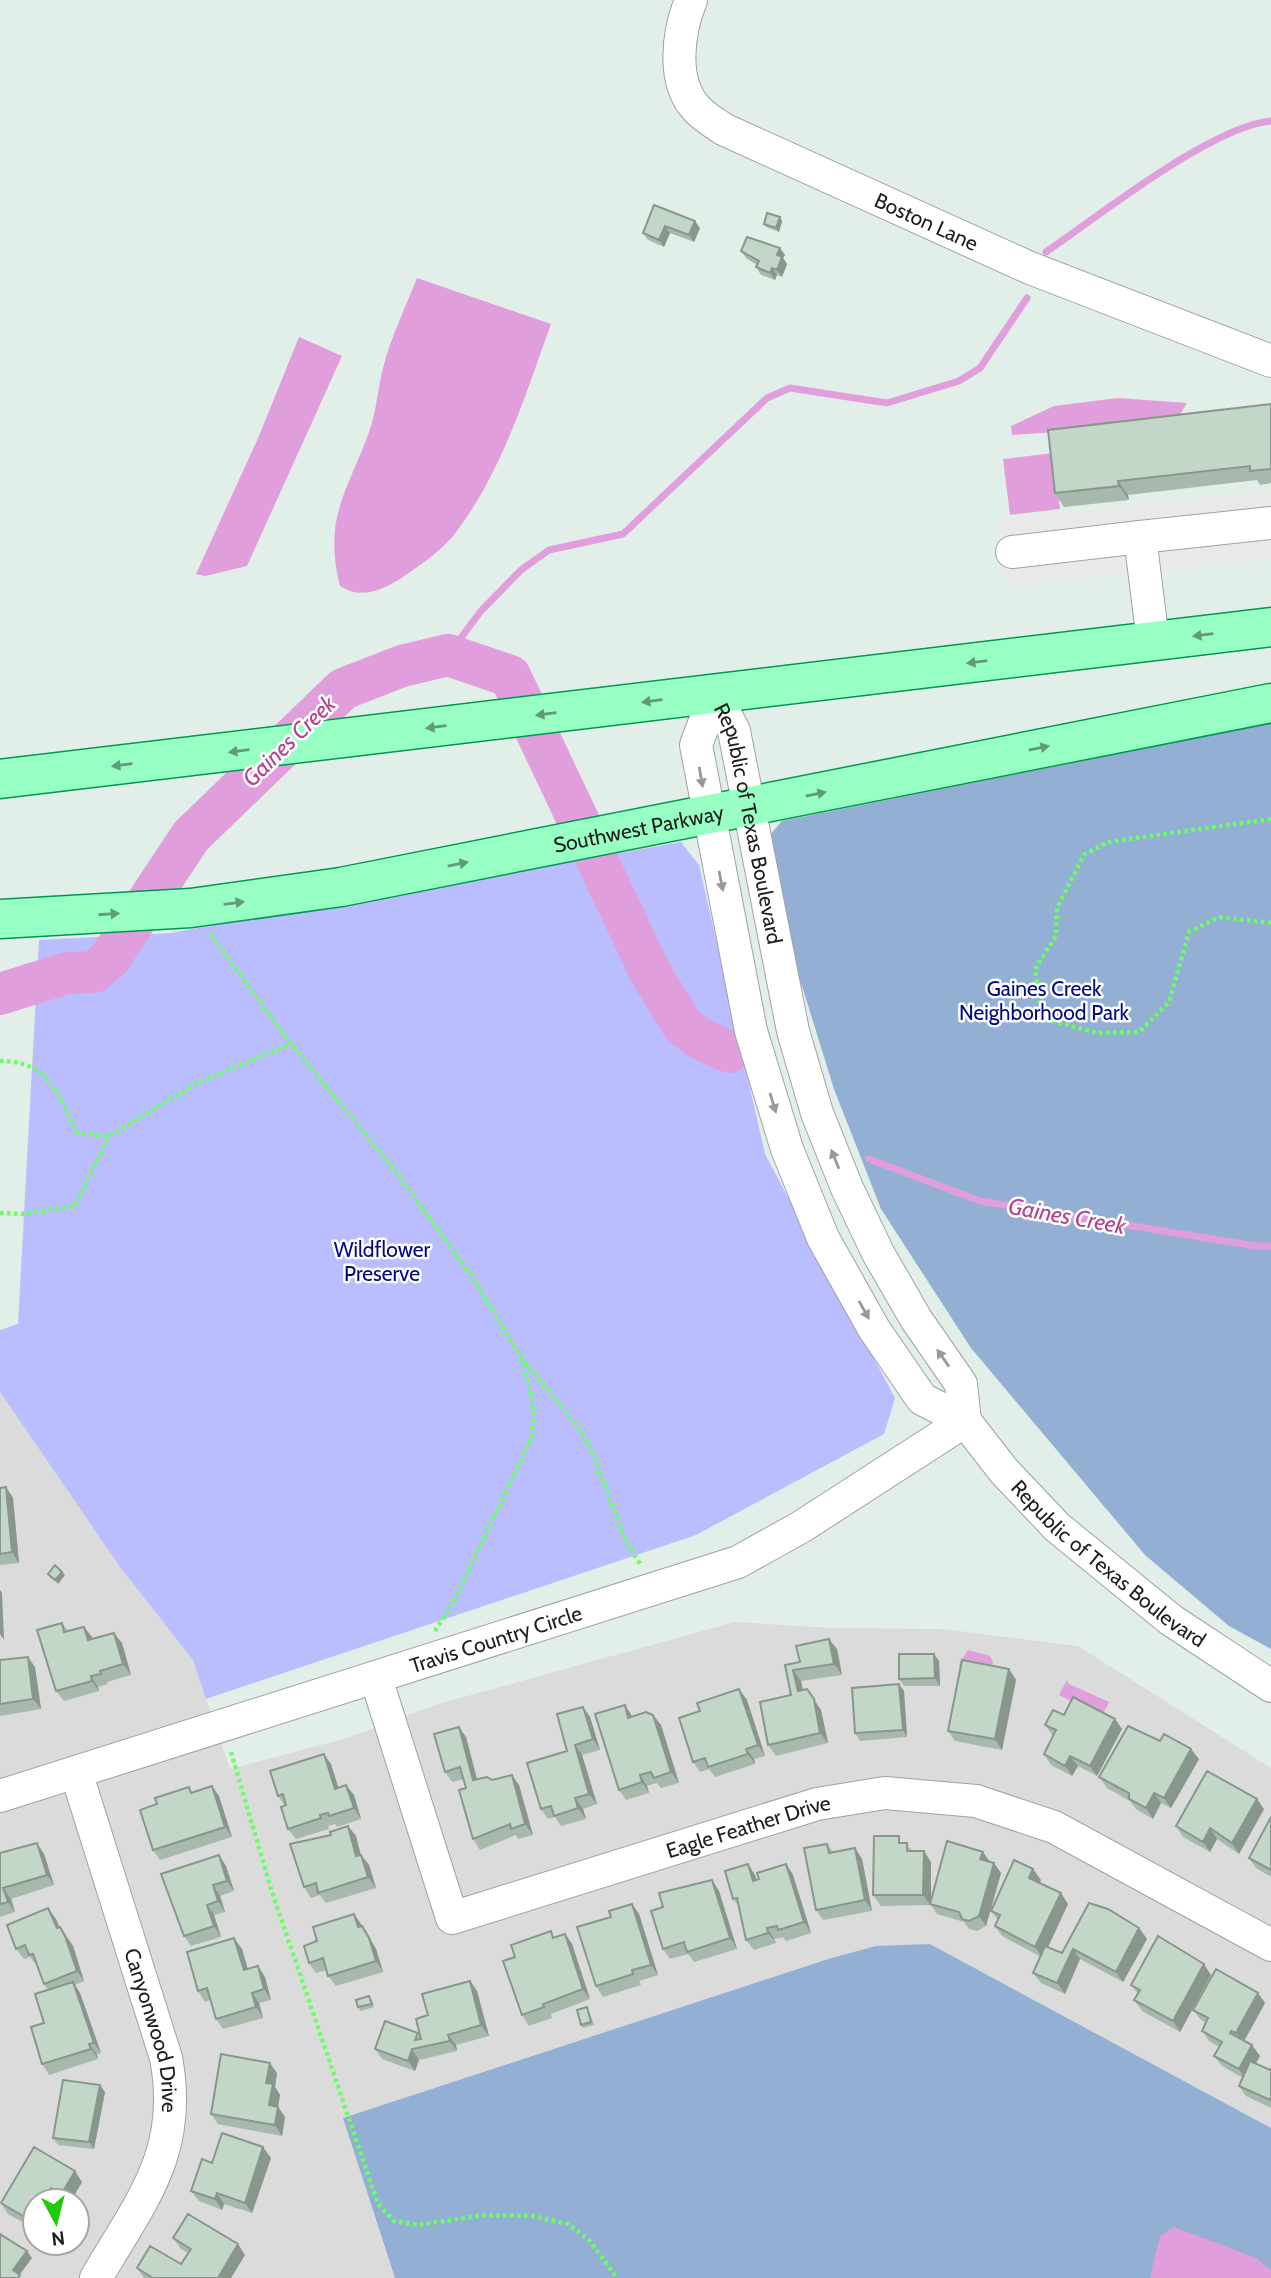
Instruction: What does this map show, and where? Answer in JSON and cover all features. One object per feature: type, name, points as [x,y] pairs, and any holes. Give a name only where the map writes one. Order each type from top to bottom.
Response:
[{"type":"main road","points":[[0,779],[1271,627]]},
{"type":"main road","name":"Southwest Parkway","points":[[0,919],[178,909],[341,887],[1271,703]]},
{"type":"street","name":"Boston Lane","points":[[691,0],[679,50],[683,88],[697,109],[723,129],[1030,268],[1271,361]]},
{"type":"street","points":[[1012,552],[1271,523]]},
{"type":"street","points":[[1140,537],[1153,641]]},
{"type":"street","name":"Republic of Texas Boulevard","points":[[715,694],[734,731],[793,1031],[817,1113],[847,1188],[878,1253],[916,1319],[961,1384],[965,1421]]},
{"type":"street","name":"Republic of Texas Boulevard","points":[[715,694],[696,745],[751,1031],[787,1149],[823,1238],[874,1329],[922,1399],[965,1421],[1004,1471],[1057,1527],[1171,1620],[1271,1686]]},
{"type":"street","name":"Travis Country Circle","points":[[0,1796],[738,1562],[801,1527],[965,1421]]},
{"type":"street","name":"Eagle Feather Drive","points":[[376,1678],[452,1918],[817,1804],[885,1793],[976,1801],[1054,1828],[1271,1945]]},
{"type":"street","name":"Canyonwood Drive","points":[[76,1772],[166,2058],[172,2089],[168,2139],[161,2162],[96,2278]]},
{"type":"path","points":[[1271,819],[1108,842],[1084,855],[1057,908],[1056,936],[1035,969],[1042,1018],[1097,1033],[1139,1032],[1169,1002],[1189,932],[1219,917],[1271,923]]},
{"type":"path","points":[[178,909],[396,1172],[471,1275],[520,1356],[590,1446],[626,1542],[656,1590]]},
{"type":"path","points":[[0,1213],[24,1214],[75,1206],[109,1136],[199,1082],[291,1044]]},
{"type":"path","points":[[0,1061],[36,1067],[49,1079],[77,1133],[109,1136]]},
{"type":"path","points":[[414,1665],[454,1600],[530,1441],[535,1424],[534,1400],[520,1356]]},
{"type":"path","points":[[231,1752],[271,1889],[378,2204],[394,2221],[418,2225],[483,2215],[533,2216],[568,2224],[590,2241],[617,2278]]},
{"type":"shaded area","points":[[417,278],[551,324],[498,461],[470,512],[453,536],[430,558],[395,582],[372,592],[356,592],[340,586],[335,562],[336,523],[346,489],[372,424],[387,353]]},
{"type":"shaded area","points":[[299,337],[342,356],[247,566],[205,576],[196,574],[259,436]]},
{"type":"shaded area","points":[[1118,398],[1187,403],[1174,424],[1012,435],[1011,426],[1054,406]]},
{"type":"shaded area","points":[[1053,453],[1060,509],[1010,515],[1003,459]]},
{"type":"shaded area","points":[[1271,491],[1271,559],[1008,586],[999,519]]},
{"type":"shaded area","points":[[0,1392],[120,1567],[193,1660],[230,1769],[347,1738],[435,1705],[735,1622],[831,1628],[943,1629],[1078,1646],[1271,1768],[1271,2128],[930,1944],[828,1959],[343,2118],[395,2278],[0,2278]]},
{"type":"shaded area","points":[[968,1650],[990,1656],[992,1666],[961,1670],[959,1664]]},
{"type":"shaded area","points":[[1067,1680],[1069,1684],[1109,1702],[1102,1716],[1059,1695]]},
{"type":"shaded area","points":[[1174,2227],[1256,2258],[1271,2270],[1271,2278],[1150,2278],[1160,2236]]},
{"type":"green space","name":"Gaines Creek Neighborhood Park","points":[[1271,723],[1271,1649],[1229,1626],[1145,1555],[971,1348],[881,1209],[834,1089],[797,970],[770,835],[782,821]]},
{"type":"green space","name":"Wildflower Preserve","points":[[681,842],[699,865],[765,1154],[895,1398],[884,1434],[696,1535],[206,1699],[193,1660],[120,1567],[0,1392],[0,1330],[18,1324],[39,940],[170,933]]},
{"type":"green space","points":[[930,1944],[1271,2128],[1271,2278],[395,2278],[343,2118],[828,1959],[876,1946]]},
{"type":"building","points":[[654,205],[695,221],[689,235],[665,226],[659,240],[643,233]]},
{"type":"building","points":[[767,213],[780,217],[776,228],[764,224]]},
{"type":"building","points":[[747,237],[780,248],[777,255],[782,257],[777,270],[772,268],[770,273],[756,267],[759,261],[741,251]]},
{"type":"building","points":[[1271,404],[1271,469],[1250,471],[1250,466],[1118,481],[1119,486],[1055,493],[1048,430]]},
{"type":"building","points":[[6,1487],[12,1552],[0,1554],[0,1488]]},
{"type":"building","points":[[55,1565],[62,1572],[55,1580],[48,1574]]},
{"type":"building","points":[[62,1623],[64,1632],[84,1627],[88,1640],[114,1633],[123,1664],[100,1671],[101,1674],[91,1676],[92,1681],[56,1691],[37,1630]]},
{"type":"building","points":[[829,1639],[834,1664],[793,1670],[798,1691],[807,1689],[814,1699],[820,1733],[768,1745],[760,1702],[791,1695],[785,1665],[800,1662],[796,1646]]},
{"type":"building","points":[[899,1654],[934,1654],[935,1678],[899,1679]]},
{"type":"building","points":[[28,1657],[33,1699],[0,1704],[0,1660]]},
{"type":"building","points":[[962,1660],[1009,1669],[995,1739],[948,1731]]},
{"type":"building","points":[[899,1684],[903,1730],[855,1733],[852,1688]]},
{"type":"building","points":[[739,1689],[758,1745],[746,1749],[748,1754],[708,1767],[705,1758],[693,1762],[679,1718],[700,1711],[697,1703]]},
{"type":"building","points":[[1073,1697],[1115,1719],[1090,1766],[1070,1756],[1065,1766],[1044,1754],[1056,1730],[1045,1725],[1053,1710],[1064,1715]]},
{"type":"building","points":[[625,1705],[628,1718],[646,1712],[653,1715],[671,1772],[654,1778],[651,1772],[640,1775],[642,1782],[619,1790],[595,1714]]},
{"type":"building","points":[[583,1707],[593,1739],[575,1745],[589,1794],[575,1798],[578,1808],[554,1816],[551,1806],[541,1809],[527,1763],[567,1751],[557,1714]]},
{"type":"building","points":[[1128,1726],[1160,1741],[1164,1734],[1191,1749],[1164,1798],[1154,1793],[1146,1808],[1129,1799],[1129,1793],[1099,1777]]},
{"type":"building","points":[[459,1727],[473,1780],[487,1777],[492,1780],[512,1775],[525,1824],[511,1829],[510,1824],[473,1839],[459,1790],[466,1788],[460,1767],[445,1772],[434,1734]]},
{"type":"building","points":[[324,1754],[335,1789],[346,1785],[354,1808],[329,1816],[328,1813],[320,1815],[321,1818],[288,1829],[281,1807],[286,1805],[283,1794],[278,1796],[270,1771]]},
{"type":"building","points":[[1207,1771],[1257,1799],[1232,1843],[1210,1828],[1203,1842],[1176,1826]]},
{"type":"building","points":[[212,1786],[225,1827],[153,1850],[140,1810],[157,1804],[155,1798],[189,1787],[191,1793]]},
{"type":"building","points":[[1271,1817],[1271,1870],[1249,1858]]},
{"type":"building","points":[[348,1826],[356,1856],[361,1855],[368,1877],[318,1893],[316,1883],[304,1887],[290,1844],[331,1835],[330,1832]]},
{"type":"building","points":[[874,1836],[899,1836],[899,1843],[907,1843],[907,1851],[924,1851],[923,1895],[873,1895]]},
{"type":"building","points":[[947,1841],[983,1852],[980,1859],[994,1863],[979,1916],[969,1921],[962,1919],[959,1912],[930,1904]]},
{"type":"building","points":[[37,1843],[47,1875],[3,1888],[8,1902],[0,1904],[0,1853]]},
{"type":"building","points":[[827,1844],[829,1853],[855,1848],[865,1900],[816,1910],[804,1848]]},
{"type":"building","points":[[219,1855],[227,1881],[213,1885],[218,1901],[207,1905],[214,1926],[184,1936],[161,1874]]},
{"type":"building","points":[[1014,1860],[1033,1869],[1029,1878],[1061,1893],[1035,1947],[995,1926],[1000,1915],[991,1911]]},
{"type":"building","points":[[748,1864],[753,1881],[759,1879],[757,1873],[786,1864],[804,1922],[778,1930],[777,1926],[767,1928],[768,1933],[746,1940],[737,1898],[733,1899],[725,1871]]},
{"type":"building","points":[[712,1880],[730,1938],[687,1952],[684,1942],[663,1949],[651,1911],[663,1907],[659,1893]]},
{"type":"building","points":[[1089,1903],[1108,1909],[1139,1928],[1116,1972],[1073,1949],[1057,1983],[1033,1973],[1045,1946],[1062,1953]]},
{"type":"building","points":[[632,1904],[651,1965],[632,1970],[633,1974],[596,1986],[577,1927],[611,1917],[609,1911]]},
{"type":"building","points":[[48,1908],[57,1928],[60,1927],[65,1936],[77,1971],[44,1984],[33,1954],[29,1955],[25,1945],[16,1949],[7,1925]]},
{"type":"building","points":[[354,1914],[358,1927],[362,1926],[369,1938],[376,1961],[328,1976],[323,1958],[309,1963],[304,1946],[317,1941],[313,1927]]},
{"type":"building","points":[[551,1931],[553,1938],[565,1934],[583,1989],[522,2015],[503,1961],[515,1957],[511,1945]]},
{"type":"building","points":[[1158,1936],[1204,1964],[1173,2021],[1134,2000],[1140,1990],[1131,1985]]},
{"type":"building","points":[[234,1938],[244,1970],[258,1966],[264,1989],[252,1993],[256,2007],[216,2019],[207,1988],[198,1991],[187,1952]]},
{"type":"building","points":[[1216,1969],[1258,1993],[1236,2033],[1230,2033],[1252,2045],[1239,2069],[1214,2056],[1222,2042],[1202,2031],[1208,2018],[1193,2010]]},
{"type":"building","points":[[470,1981],[481,2025],[448,2035],[450,2041],[412,2049],[408,2061],[375,2049],[385,2021],[418,2033],[415,2040],[421,2039],[416,2019],[428,2015],[422,1994]]},
{"type":"building","points":[[73,1982],[94,2043],[89,2044],[91,2049],[42,2064],[31,2027],[44,2023],[35,1994]]},
{"type":"building","points":[[369,1996],[372,2004],[358,2007],[356,2000]]},
{"type":"building","points":[[587,2007],[591,2022],[581,2025],[577,2010]]},
{"type":"building","points":[[221,2054],[270,2063],[266,2083],[273,2084],[269,2105],[278,2107],[275,2125],[211,2114]]},
{"type":"building","points":[[1250,2061],[1270,2070],[1271,2068],[1270,2100],[1239,2086]]},
{"type":"building","points":[[63,2080],[100,2085],[89,2142],[53,2138]]},
{"type":"building","points":[[222,2133],[263,2147],[245,2203],[217,2193],[215,2199],[191,2191],[202,2159],[212,2163]]},
{"type":"building","points":[[34,2147],[75,2171],[66,2187],[21,2187],[21,2215],[1,2203]]},
{"type":"building","points":[[188,2214],[238,2244],[218,2278],[153,2278],[137,2268],[150,2246],[181,2264],[191,2249],[173,2238]]},
{"type":"building","points":[[0,2234],[21,2247],[23,2257],[13,2270],[20,2275],[18,2278],[0,2278]]},
{"type":"waterway","points":[[1046,252],[1188,155],[1247,127],[1271,121]]},
{"type":"waterway","points":[[448,655],[481,611],[521,570],[549,550],[623,534],[767,398],[790,388],[887,403],[959,381],[980,368],[1027,298]]},
{"type":"waterway","name":"Gaines Creek","points":[[0,994],[67,973],[94,972],[110,958],[191,836],[343,689],[402,666],[448,655],[510,676],[650,972],[683,1026],[699,1038],[729,1052]]},
{"type":"waterway","name":"Gaines Creek","points":[[869,1159],[980,1201],[1255,1246],[1271,1246]]}]
